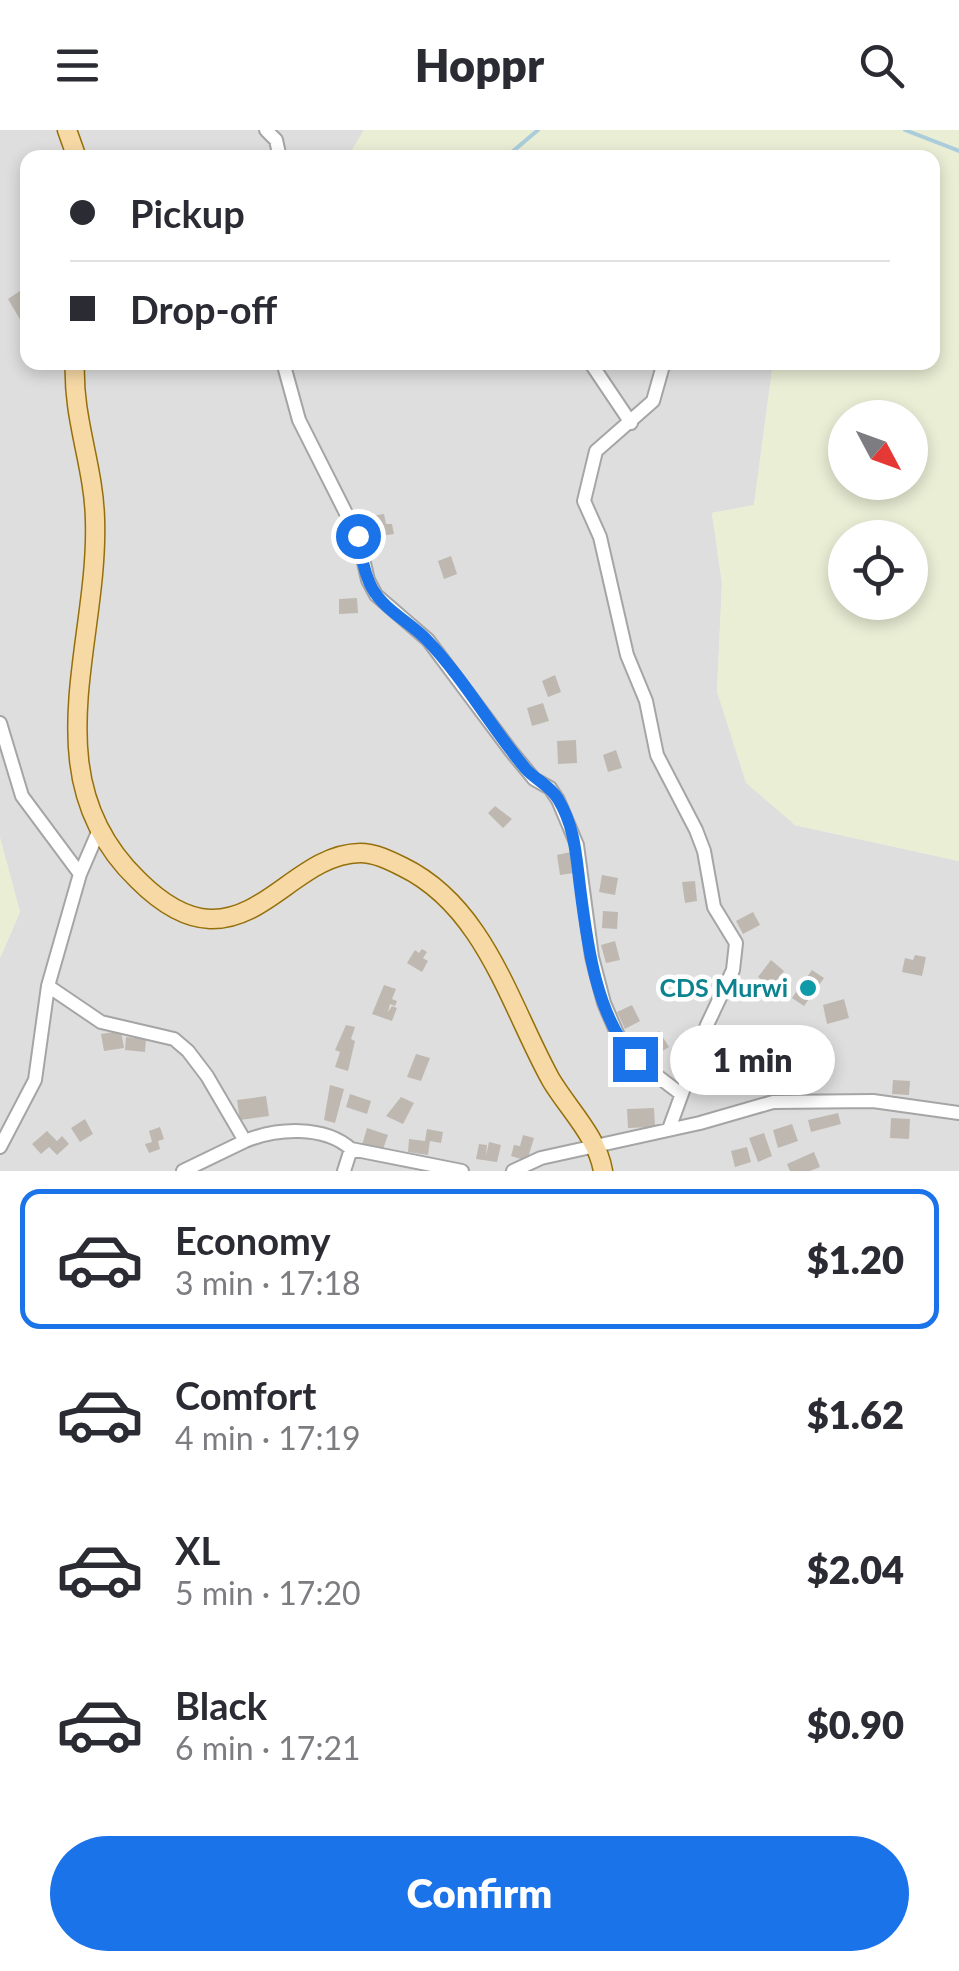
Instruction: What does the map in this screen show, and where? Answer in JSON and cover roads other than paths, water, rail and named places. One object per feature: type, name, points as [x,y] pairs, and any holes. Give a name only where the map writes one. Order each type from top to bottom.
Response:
[{"type":"main road","points":[[75,370],[77,421],[95,518],[76,724],[84,785],[99,830],[111,850],[142,884],[170,906],[191,916],[212,919],[243,912],[306,873],[352,853],[366,853],[413,872],[442,894],[475,932],[559,1094],[595,1144],[604,1171]]},
{"type":"street","points":[[285,370],[299,420],[358,536],[372,589],[428,640],[511,751],[558,800],[576,845],[592,958],[618,1038],[635,1059],[681,1094]]},
{"type":"street","points":[[595,370],[631,423]]},
{"type":"street","points":[[662,370],[656,396],[631,423],[596,451],[584,500],[600,537],[627,655],[646,701],[656,756],[696,830],[704,851],[714,907],[736,943],[733,970],[706,1025],[670,1129]]},
{"type":"street","points":[[0,723],[22,796],[80,874]]},
{"type":"street","points":[[0,1147],[35,1080],[48,986],[80,874],[99,830]]},
{"type":"street","points":[[48,986],[102,1022],[174,1039],[196,1061],[246,1140]]},
{"type":"street","points":[[514,1171],[540,1158],[774,1102],[873,1101],[959,1114]]},
{"type":"street","points":[[183,1171],[246,1140],[280,1131],[307,1132],[341,1141],[351,1149],[462,1171]]},
{"type":"street","points":[[344,1171],[351,1149]]},
{"type":"waterway","points":[[514,150],[538,130]]},
{"type":"waterway","points":[[905,130],[959,151]]},
{"type":"place","name":"CDS Murwi","points":[[808,988]]}]
